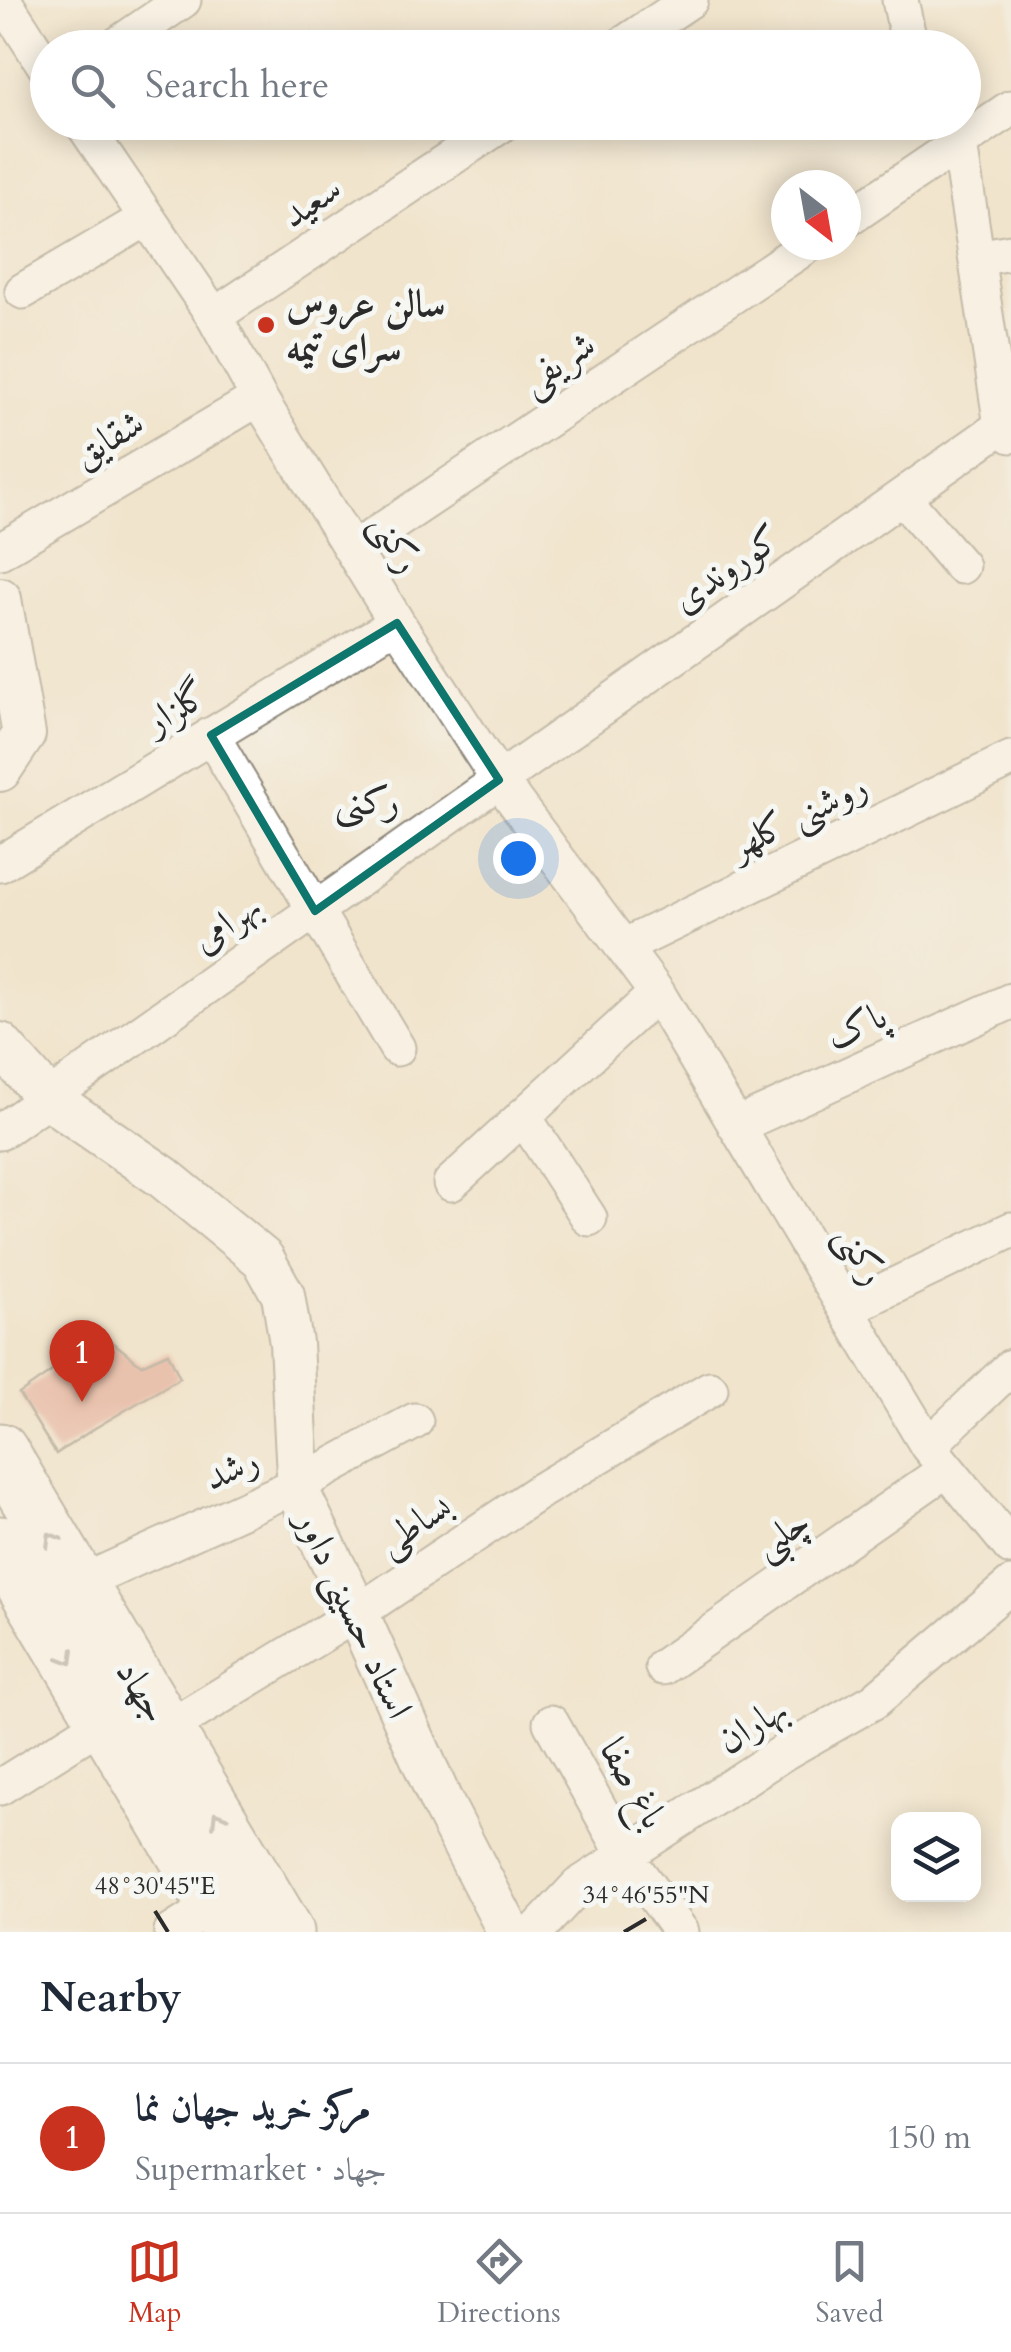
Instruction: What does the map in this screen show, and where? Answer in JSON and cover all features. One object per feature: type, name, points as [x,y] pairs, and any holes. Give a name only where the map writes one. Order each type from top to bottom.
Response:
[{"type":"main road","name":"جهاد","points":[[0,1451],[286,1932]]},
{"type":"main road","name":"جهاد","points":[[0,1544],[105,1721],[206,1923]]},
{"type":"street","points":[[3,0],[30,42]]},
{"type":"street","points":[[139,30],[182,0]]},
{"type":"street","points":[[645,30],[690,0]]},
{"type":"street","points":[[900,0],[907,30]]},
{"type":"street","points":[[981,121],[1011,108]]},
{"type":"street","name":"رکنی","points":[[94,140],[214,316],[258,398],[396,623],[499,780],[657,993],[937,1458],[1011,1547]]},
{"type":"street","name":"سعید","points":[[214,316],[479,140]]},
{"type":"street","points":[[861,208],[945,140]]},
{"type":"street","points":[[956,140],[994,255],[1007,430]]},
{"type":"street","points":[[23,291],[147,218]]},
{"type":"street","name":"شریفی","points":[[354,550],[786,260]]},
{"type":"street","name":"شقایق","points":[[0,551],[258,398]]},
{"type":"street","name":"کوروندی","points":[[499,780],[902,497],[1007,430]]},
{"type":"street","points":[[902,497],[961,566]]},
{"type":"street","points":[[0,599],[24,734],[0,770]]},
{"type":"street","name":"گلزار","points":[[0,864],[396,623]]},
{"type":"street","points":[[212,735],[397,1048]]},
{"type":"street","name":"روشنی کلهر","points":[[623,947],[1011,759]]},
{"type":"street","name":"بهرامی","points":[[0,1132],[499,780]]},
{"type":"street","points":[[451,1182],[657,993]]},
{"type":"street","name":"پاک","points":[[736,1126],[1011,1001]]},
{"type":"street","name":"استاد حسینی داور","points":[[0,1044],[47,1097],[163,1178],[263,1259],[282,1295],[291,1343],[299,1494],[441,1802],[510,1932]]},
{"type":"street","points":[[523,1116],[589,1218]]},
{"type":"street","points":[[846,1309],[1011,1230]]},
{"type":"street","name":"چلبی","points":[[663,1667],[937,1458],[1011,1367]]},
{"type":"street","name":"بساطی","points":[[166,1730],[357,1613],[540,1491],[710,1389]]},
{"type":"street","name":"رشد","points":[[79,1584],[299,1484],[415,1420]]},
{"type":"street","name":"بهاران","points":[[535,1932],[578,1886],[874,1700],[1011,1584]]},
{"type":"street","points":[[0,1787],[105,1721]]},
{"type":"street","name":"باغ صفا","points":[[551,1723],[625,1855],[681,1932]]},
{"type":"highlighted area","points":[[397,623],[499,780],[315,911],[211,735]]},
{"type":"building","points":[[104,1335],[141,1365],[168,1353],[180,1378],[56,1454],[19,1394]]},
{"type":"place","name":"سالن عروس سرای تیمه","points":[[266,325]]},
{"type":"place","name":"مرکز خرید جهان نما","points":[[82,1402]]},
{"type":"district","name":"رکنی","points":[[367,800]]}]
